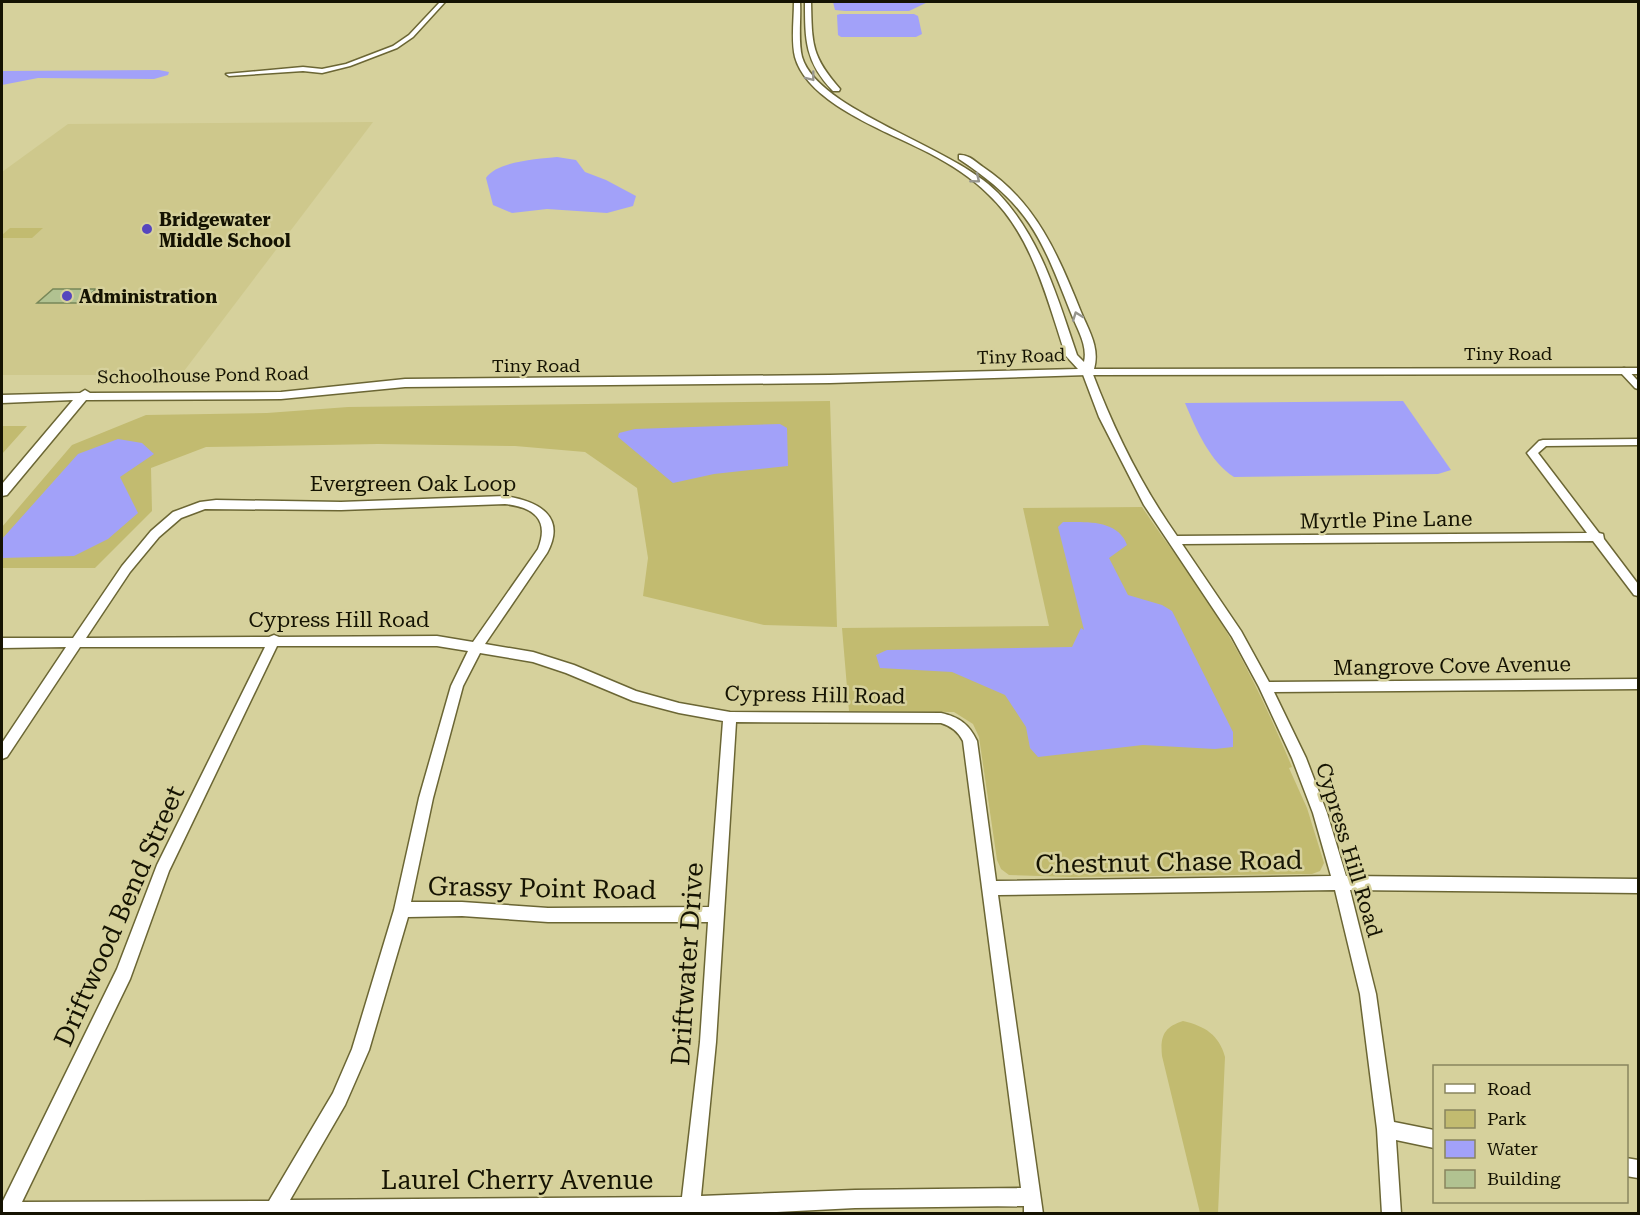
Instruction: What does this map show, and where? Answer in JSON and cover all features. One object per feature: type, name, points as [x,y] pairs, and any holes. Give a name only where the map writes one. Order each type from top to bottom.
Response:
[{"type":"street","points":[[229,74],[303,69],[322,71],[348,65],[396,47],[411,36],[442,2]]},
{"type":"street","points":[[797,2],[797,49],[807,74],[831,97],[875,124],[952,162],[970,174],[1005,205],[1027,236],[1043,273],[1072,356],[1087,372]]},
{"type":"street","points":[[808,2],[809,49],[814,64],[844,96],[870,112],[937,143],[967,160],[999,183],[1028,211],[1042,231],[1058,262],[1091,355],[1087,372]]},
{"type":"street","points":[[797,49],[809,49]]},
{"type":"street","points":[[1624,371],[1638,386]]},
{"type":"street","name":"Tiny Road","points":[[405,383],[807,380],[1087,372],[1638,371]]},
{"type":"street","name":"Cypress Hill Road","points":[[1087,372],[1125,463],[1149,505],[1237,634],[1266,687],[1299,758],[1320,813],[1341,883],[1368,994],[1386,1129],[1392,1214]]},
{"type":"street","name":"Schoolhouse Pond Road","points":[[2,399],[85,394],[159,397],[270,396],[405,383]]},
{"type":"street","points":[[2,492],[85,394]]},
{"type":"street","points":[[1638,442],[1543,443],[1532,453],[1599,537],[1638,592]]},
{"type":"street","name":"Evergreen Oak Loop","points":[[2,753],[142,548],[167,522],[190,509],[216,504],[341,506],[505,500],[531,506],[547,520],[548,538],[543,550],[477,646],[454,695],[426,798],[402,910],[360,1050],[339,1100],[274,1211]]},
{"type":"street","name":"Myrtle Pine Lane","points":[[1173,540],[1599,537]]},
{"type":"street","name":"Driftwood Bend Street","points":[[5,1211],[124,973],[162,870],[274,640]]},
{"type":"street","name":"Cypress Hill Road","points":[[2,643],[406,640],[477,646],[533,657],[570,669],[633,696],[679,708],[730,717],[941,718],[954,721],[966,729],[970,741],[1033,1205]]},
{"type":"street","name":"Mangrove Cove Avenue","points":[[1266,687],[1638,684]]},
{"type":"street","name":"Driftwater Drive","points":[[690,1210],[708,1042],[730,717]]},
{"type":"street","name":"Chestnut Chase Road","points":[[989,888],[1341,883],[1638,886]]},
{"type":"street","name":"Grassy Point Road","points":[[402,910],[462,909],[548,915],[717,914]]},
{"type":"street","points":[[1386,1129],[1433,1139]]},
{"type":"street","name":"Laurel Cherry Avenue","points":[[5,1211],[690,1210],[855,1199],[1033,1205]]},
{"type":"shaded area","name":"Bridgewater Middle School","points":[[373,122],[181,375],[2,375],[2,172],[68,124]]},
{"type":"green space","points":[[10,228],[43,228],[32,238],[2,238],[2,235]]},
{"type":"green space","points":[[830,401],[837,627],[764,625],[643,596],[648,558],[637,488],[585,452],[515,446],[378,444],[206,447],[151,468],[152,511],[95,568],[2,568],[2,527],[72,445],[146,415],[267,413],[348,407]]},
{"type":"green space","points":[[2,426],[27,426],[2,454]]},
{"type":"green space","points":[[1142,507],[1216,614],[1257,689],[1292,767],[1289,768],[1307,808],[1324,863],[1320,871],[1312,874],[1071,877],[1009,875],[1001,869],[997,860],[979,737],[973,724],[954,712],[849,711],[842,628],[1049,626],[1023,508]]},
{"type":"green space","points":[[1183,1021],[1204,1029],[1215,1037],[1225,1057],[1218,1213],[1200,1213],[1162,1056],[1162,1043],[1167,1029]]},
{"type":"water","points":[[833,2],[928,2],[909,11],[845,11],[835,10]]},
{"type":"water","points":[[914,14],[918,16],[922,34],[916,37],[841,37],[838,35],[837,15]]},
{"type":"water","points":[[159,70],[169,72],[168,75],[154,79],[38,78],[2,85],[2,71]]},
{"type":"water","points":[[557,157],[576,160],[585,172],[636,196],[633,206],[607,213],[547,209],[512,213],[493,205],[486,178],[491,172],[509,164]]},
{"type":"water","points":[[1403,401],[1451,470],[1438,474],[1234,477],[1225,471],[1211,454],[1185,403]]},
{"type":"water","points":[[780,424],[787,428],[788,466],[714,474],[673,483],[618,437],[619,433],[635,429]]},
{"type":"water","points":[[118,439],[142,443],[154,454],[120,477],[138,513],[108,539],[74,556],[2,558],[2,539],[78,454]]},
{"type":"water","points":[[1063,522],[1109,526],[1123,537],[1127,545],[1109,558],[1128,595],[1162,605],[1172,611],[1233,732],[1233,747],[1215,749],[1143,745],[1038,757],[1030,748],[1026,727],[1005,695],[952,672],[880,668],[876,655],[887,650],[1072,647],[1081,628],[1084,630],[1058,527]]},
{"type":"building","name":"Administration","points":[[53,289],[96,289],[81,303],[37,303]]},
{"type":"place","name":"Bridgewater Middle School","points":[[147,229]]},
{"type":"place","name":"Administration","points":[[67,296]]}]
